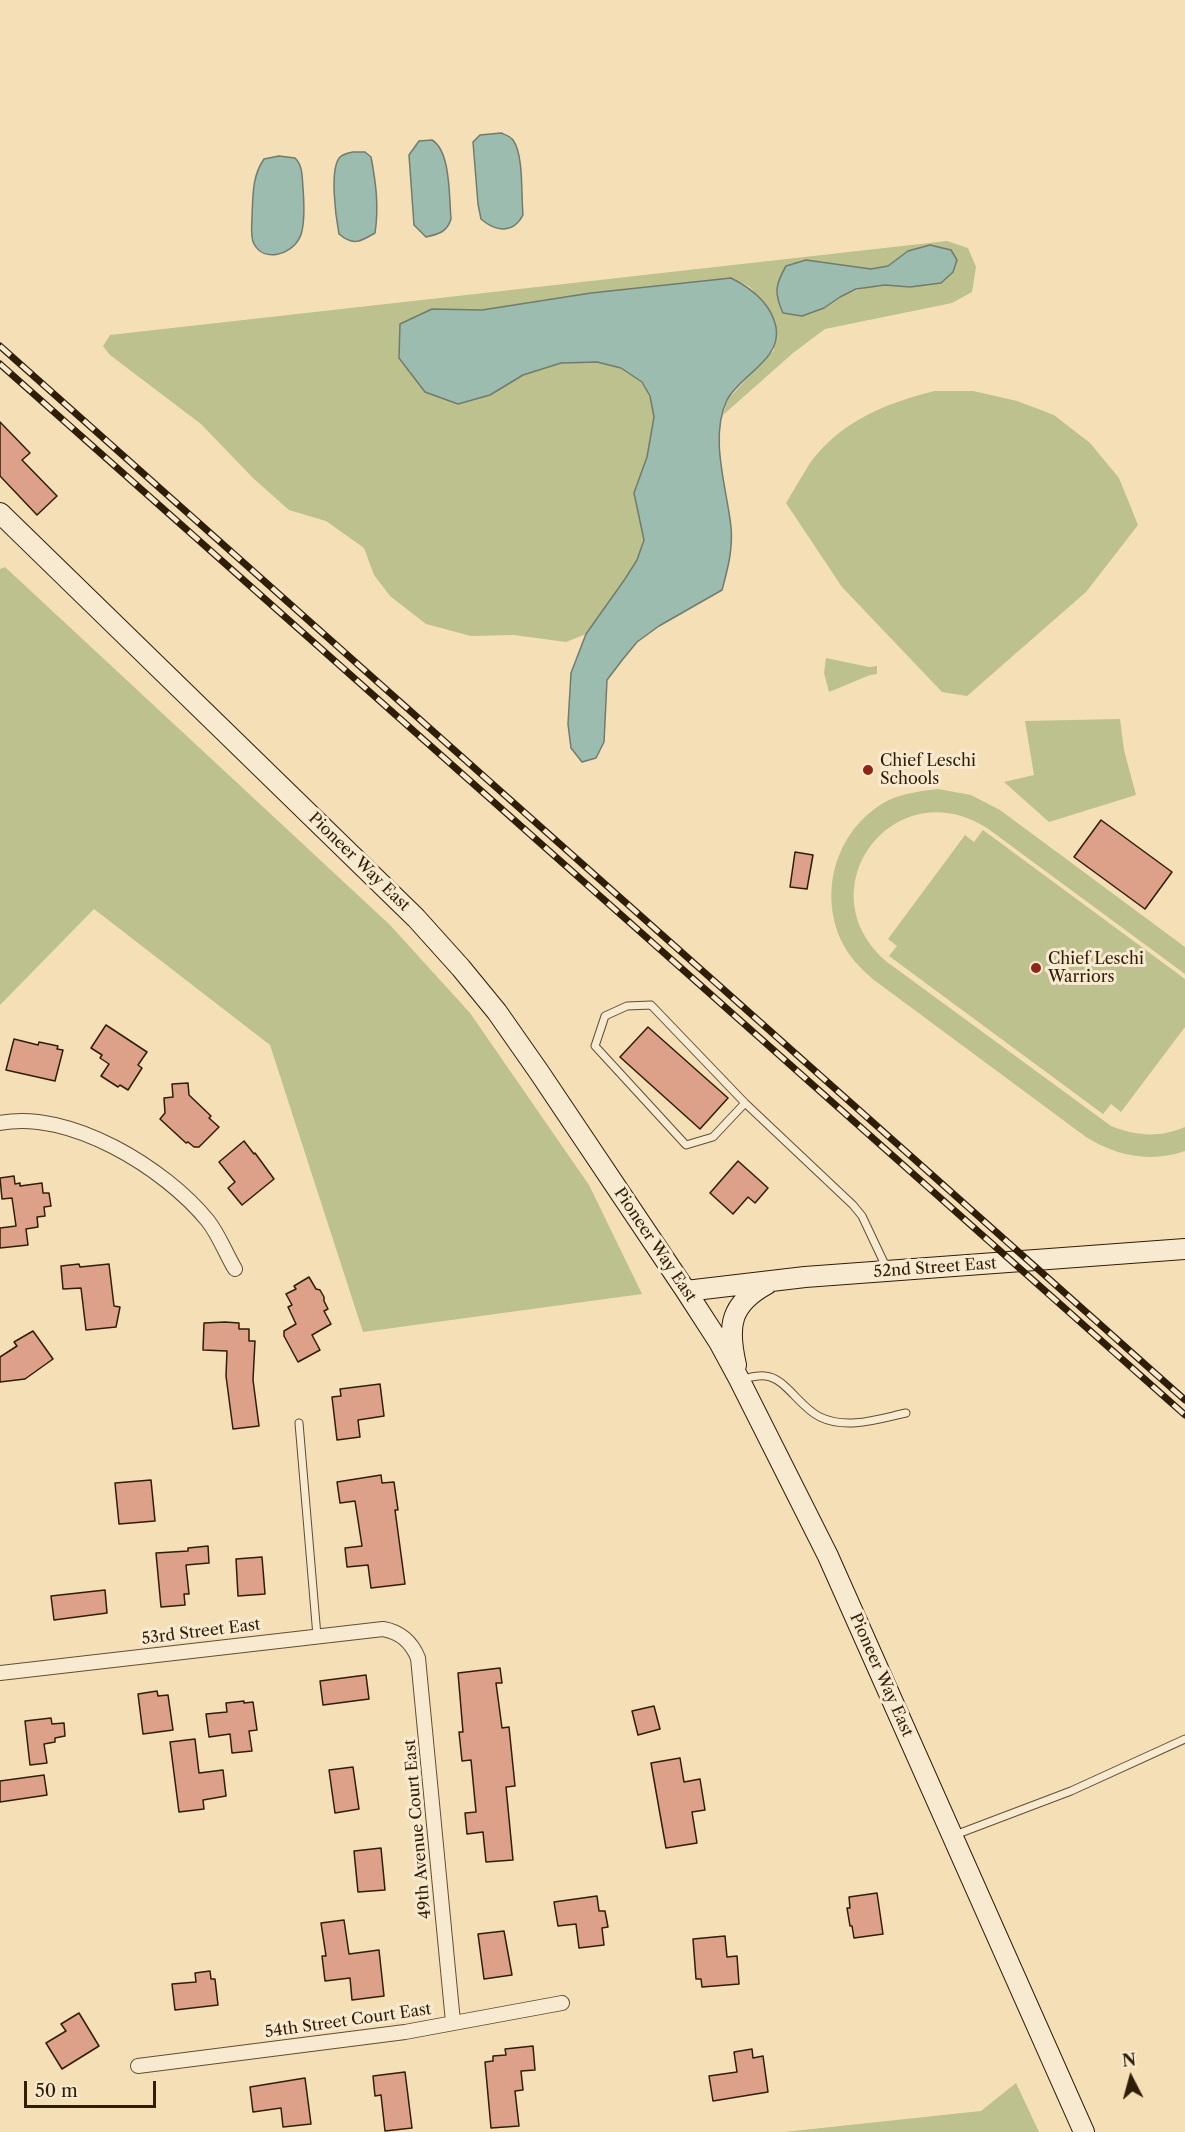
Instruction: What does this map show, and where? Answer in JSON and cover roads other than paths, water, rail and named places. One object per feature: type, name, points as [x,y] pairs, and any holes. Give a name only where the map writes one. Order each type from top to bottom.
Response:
[{"type":"main road","name":"Pioneer Way East","points":[[0,513],[416,918],[461,968],[497,1012],[539,1072],[686,1291],[740,1380],[828,1556],[1084,2132]]},
{"type":"main road","name":"52nd Street East","points":[[686,1291],[805,1277],[1185,1249]]},
{"type":"main road","points":[[740,1380],[734,1354],[734,1317],[745,1299],[772,1282]]},
{"type":"street","points":[[0,1123],[36,1120],[69,1127],[141,1163],[180,1194],[208,1222],[235,1269]]},
{"type":"street","name":"53rd Street East","points":[[0,1673],[383,1629],[395,1631],[404,1637]]},
{"type":"street","name":"49th Avenue Court East","points":[[404,1637],[414,1648],[418,1658],[453,2022]]},
{"type":"street","name":"54th Street Court East","points":[[138,2066],[405,2032],[562,2003]]},
{"type":"lane","points":[[745,1103],[713,1137],[686,1145],[595,1046],[605,1016],[627,1006],[651,1005],[745,1103],[853,1205],[862,1216],[888,1271]]},
{"type":"lane","points":[[740,1380],[766,1376],[778,1380],[804,1407],[820,1417],[844,1423],[866,1422],[906,1413]]},
{"type":"lane","points":[[299,1423],[317,1635]]},
{"type":"lane","points":[[952,1836],[1071,1791],[1185,1738]]},
{"type":"railway","points":[[0,346],[1185,1400]]},
{"type":"railway","points":[[0,364],[1185,1415]]},
{"type":"place","name":"Chief Leschi Schools","points":[[868,770]]},
{"type":"place","name":"Chief Leschi Warriors","points":[[1036,968]]}]
